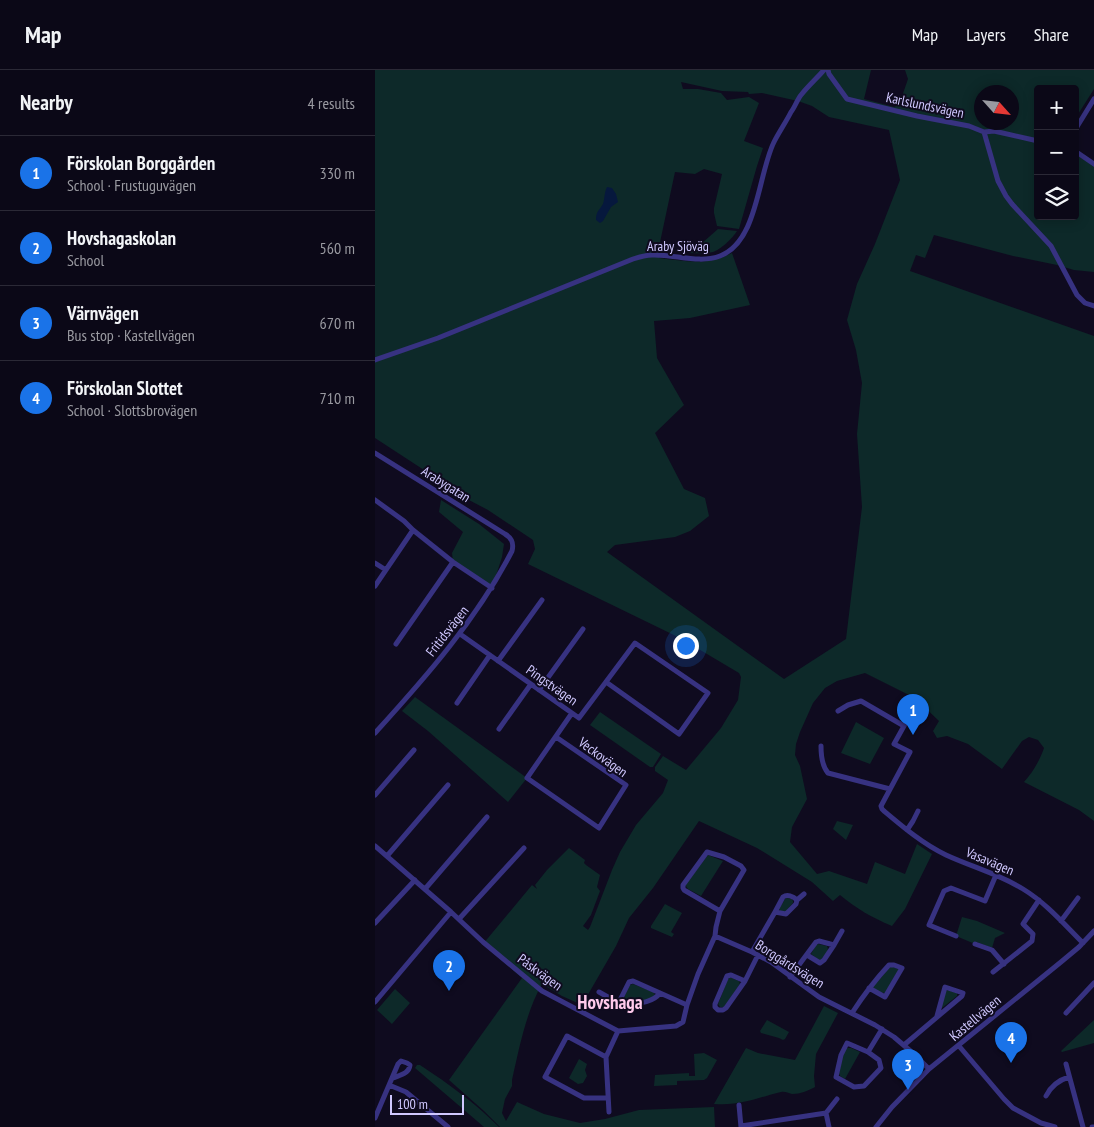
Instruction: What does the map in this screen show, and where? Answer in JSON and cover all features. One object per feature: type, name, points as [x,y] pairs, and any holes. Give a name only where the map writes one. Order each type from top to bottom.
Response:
[{"type":"street","name":"Karlslundsvägen","points":[[827,71],[847,99],[969,126],[984,132],[994,132],[1034,140]]},
{"type":"street","name":"Araby Sjöväg","points":[[375,360],[438,338],[633,259],[650,255],[709,259],[727,253],[737,246],[747,229],[766,163],[775,141],[801,96],[827,71]]},
{"type":"street","points":[[1079,123],[1094,99]]},
{"type":"street","points":[[984,132],[998,181],[1006,196],[1051,246],[1077,294],[1085,302],[1094,306]]},
{"type":"street","points":[[1079,154],[1094,164]]},
{"type":"street","name":"Arabygatan","points":[[375,454],[505,534]]},
{"type":"street","points":[[375,500],[404,521],[453,562],[492,588]]},
{"type":"street","points":[[375,586],[413,530]]},
{"type":"street","name":"Fritidsvägen","points":[[375,733],[460,634],[492,588],[512,551],[512,540],[505,534]]},
{"type":"street","points":[[396,644],[453,562]]},
{"type":"street","points":[[375,563],[386,570]]},
{"type":"street","points":[[498,660],[542,600]]},
{"type":"street","points":[[539,690],[583,629]]},
{"type":"street","name":"Pingstvägen","points":[[460,634],[579,718],[605,682],[635,643],[708,693],[679,734],[605,682]]},
{"type":"street","points":[[457,703],[490,655]]},
{"type":"street","points":[[499,729],[531,684]]},
{"type":"street","points":[[838,712],[848,706],[861,702],[904,726],[911,714]]},
{"type":"street","points":[[556,737],[572,713]]},
{"type":"street","name":"Vasavägen","points":[[904,726],[894,744],[910,752],[881,809],[938,851],[996,875],[1025,890],[1039,900],[1083,943]]},
{"type":"street","name":"Veckovägen","points":[[556,737],[625,785],[599,828],[527,778],[556,737]]},
{"type":"street","points":[[821,746],[822,758],[828,773],[890,789]]},
{"type":"street","points":[[375,795],[414,750]]},
{"type":"street","points":[[387,856],[448,785]]},
{"type":"street","points":[[907,830],[917,811]]},
{"type":"street","points":[[425,889],[487,817]]},
{"type":"street","name":"Påskvägen","points":[[376,848],[542,991],[618,1032]]},
{"type":"street","points":[[459,919],[524,848]]},
{"type":"street","points":[[609,1112],[606,1057],[618,1032],[676,1026],[683,1022],[700,968],[715,936],[720,911],[743,872],[744,869],[741,866],[707,852],[683,885],[683,888],[720,911]]},
{"type":"street","points":[[956,936],[929,925],[944,891],[951,888],[985,901],[996,875]]},
{"type":"street","points":[[375,923],[415,880]]},
{"type":"street","points":[[775,912],[785,914],[804,894]]},
{"type":"street","points":[[752,952],[785,896],[787,895],[797,900]]},
{"type":"street","points":[[1061,921],[1077,898]]},
{"type":"street","points":[[993,972],[1032,941],[1033,934],[1023,924],[1039,900]]},
{"type":"street","points":[[375,1002],[451,912]]},
{"type":"street","points":[[807,954],[820,963],[834,946],[842,931]]},
{"type":"street","name":"Kastellvägen","points":[[876,1127],[892,1107],[929,1069],[1083,943],[1094,931]]},
{"type":"street","name":"Borggårdsvägen","points":[[715,936],[771,962],[819,996],[881,1029],[903,1045],[929,1069]]},
{"type":"street","points":[[790,977],[816,942],[819,941],[834,946]]},
{"type":"street","points":[[975,944],[991,950],[1004,964]]},
{"type":"street","points":[[745,981],[731,975],[727,976],[715,1007],[718,1010],[725,1010],[745,981],[758,955]]},
{"type":"street","points":[[852,1013],[869,988],[889,965],[902,968],[885,997],[869,988]]},
{"type":"street","points":[[620,1001],[631,981],[687,1005]]},
{"type":"street","points":[[1066,1013],[1094,984]]},
{"type":"street","points":[[903,1045],[961,996],[963,993],[945,986],[937,1016]]},
{"type":"street","points":[[599,992],[625,1004],[649,1001],[660,993]]},
{"type":"street","points":[[868,1052],[881,1029]]},
{"type":"street","points":[[606,1057],[567,1036],[545,1077],[584,1098],[608,1098]]},
{"type":"street","points":[[847,1043],[868,1052],[879,1060],[881,1068],[864,1086],[854,1087],[836,1077],[841,1055],[847,1043]]},
{"type":"street","points":[[959,1046],[1013,1108],[1041,1123],[1055,1127]]},
{"type":"street","points":[[1066,1064],[1083,1127]]},
{"type":"street","points":[[1046,1096],[1049,1090],[1061,1079],[1069,1077]]},
{"type":"street","points":[[375,1118],[393,1078]]},
{"type":"street","points":[[389,1085],[406,1092],[448,1127]]},
{"type":"street","points":[[739,1104],[741,1127],[826,1113],[837,1099]]},
{"type":"street","points":[[826,1113],[829,1127]]},
{"type":"green space","points":[[375,70],[871,70],[864,99],[894,107],[899,105],[908,79],[905,70],[1094,70],[1094,89],[1079,113],[1079,85],[1034,85],[1034,220],[1079,220],[1079,157],[1094,166],[1094,272],[1074,270],[1013,256],[934,235],[925,258],[916,255],[910,271],[1094,336],[1094,821],[1079,810],[1024,782],[1036,766],[1044,748],[1038,740],[1029,737],[1022,741],[1002,769],[968,744],[947,736],[937,738],[933,731],[939,721],[915,698],[865,673],[837,681],[825,688],[813,703],[796,744],[795,755],[800,766],[807,799],[792,827],[790,842],[817,874],[829,871],[867,884],[875,862],[905,874],[917,844],[932,854],[905,909],[892,926],[865,912],[840,895],[833,901],[812,882],[757,848],[699,821],[653,888],[629,918],[616,946],[582,1005],[542,984],[527,1019],[517,1056],[512,1086],[505,1099],[502,1113],[506,1121],[517,1102],[544,1114],[580,1123],[639,1110],[714,1107],[715,1127],[500,1127],[449,1080],[522,978],[483,944],[532,885],[537,889],[535,885],[569,848],[585,860],[584,863],[586,865],[600,875],[597,887],[600,891],[591,915],[583,926],[588,930],[620,852],[636,825],[663,793],[668,780],[655,771],[655,767],[663,756],[686,770],[721,728],[738,700],[741,677],[739,673],[680,638],[528,564],[535,549],[533,540],[488,510],[448,489],[424,470],[375,438]],"holes":[[[681,82],[722,91],[748,92],[749,94],[762,93],[798,101],[812,106],[829,117],[889,130],[900,180],[857,284],[847,320],[856,350],[862,383],[857,434],[862,507],[846,639],[784,679],[607,552],[615,545],[675,537],[690,531],[709,516],[705,498],[684,489],[655,433],[684,405],[657,358],[654,321],[690,318],[750,305],[732,253],[714,260],[696,262],[659,258],[659,247],[675,172],[695,174],[704,169],[722,174],[714,208],[717,226],[739,229],[763,148],[744,141],[759,103],[749,97],[727,100],[721,93],[698,89],[683,89]]]},
{"type":"green space","points":[[718,229],[737,231],[733,237],[716,251],[688,253],[701,244]]},
{"type":"green space","points":[[441,500],[479,524],[504,544],[492,588],[453,562],[452,553],[463,532],[439,512]]},
{"type":"green space","points":[[415,697],[527,778],[508,802],[428,731],[402,711]]},
{"type":"green space","points":[[600,712],[661,754],[653,767],[650,767],[590,725]]},
{"type":"green space","points":[[856,722],[884,738],[870,764],[841,753]]},
{"type":"green space","points":[[837,821],[853,825],[846,840],[833,829]]},
{"type":"green space","points":[[708,855],[723,861],[701,896],[688,889],[685,885]]},
{"type":"green space","points":[[787,898],[792,899],[793,903],[785,912],[780,911],[779,909]]},
{"type":"green space","points":[[665,904],[682,913],[671,932],[674,934],[672,937],[651,928]]},
{"type":"green space","points":[[962,917],[1005,933],[995,938],[992,948],[977,942],[975,944],[956,936]]},
{"type":"green space","points":[[818,944],[828,948],[821,960],[811,954]]},
{"type":"green space","points":[[891,966],[898,969],[898,971],[885,993],[878,991],[873,987]]},
{"type":"green space","points":[[729,978],[739,981],[740,984],[724,1007],[720,1007],[718,1004]]},
{"type":"green space","points":[[633,984],[653,992],[655,995],[650,1000],[625,1002],[623,999],[630,985]]},
{"type":"green space","points":[[395,989],[410,1003],[392,1024],[377,1010]]},
{"type":"green space","points":[[946,991],[957,993],[957,996],[942,1008]]},
{"type":"green space","points":[[824,1006],[838,1013],[816,1054],[815,1087],[798,1093],[782,1092],[740,1103],[714,1104],[746,1048],[758,1053],[795,1060]]},
{"type":"green space","points":[[767,1020],[789,1032],[785,1039],[761,1033],[760,1031]]},
{"type":"green space","points":[[1094,1020],[1094,1043],[1061,1051]]},
{"type":"green space","points":[[846,1048],[860,1052],[845,1079],[839,1073]]},
{"type":"green space","points":[[704,1053],[717,1060],[704,1080],[677,1081],[677,1085],[654,1086],[655,1075],[689,1073],[689,1076],[695,1076],[694,1054]]},
{"type":"green space","points":[[579,1059],[587,1064],[585,1070],[587,1076],[583,1083],[578,1084],[569,1078]]},
{"type":"green space","points":[[417,1065],[420,1065],[461,1094],[499,1127],[484,1127],[415,1068]]},
{"type":"water","points":[[607,187],[612,188],[618,202],[611,207],[600,223],[596,220],[598,211],[603,204]]},
{"type":"place","name":"Förskolan Borggården","points":[[913,735]]},
{"type":"place","name":"Hovshagaskolan","points":[[449,991]]},
{"type":"place","name":"Förskolan Slottet","points":[[1011,1063]]},
{"type":"place","name":"Värnvägen","points":[[908,1090]]},
{"type":"district","name":"Hovshaga","points":[[610,1002]]}]
